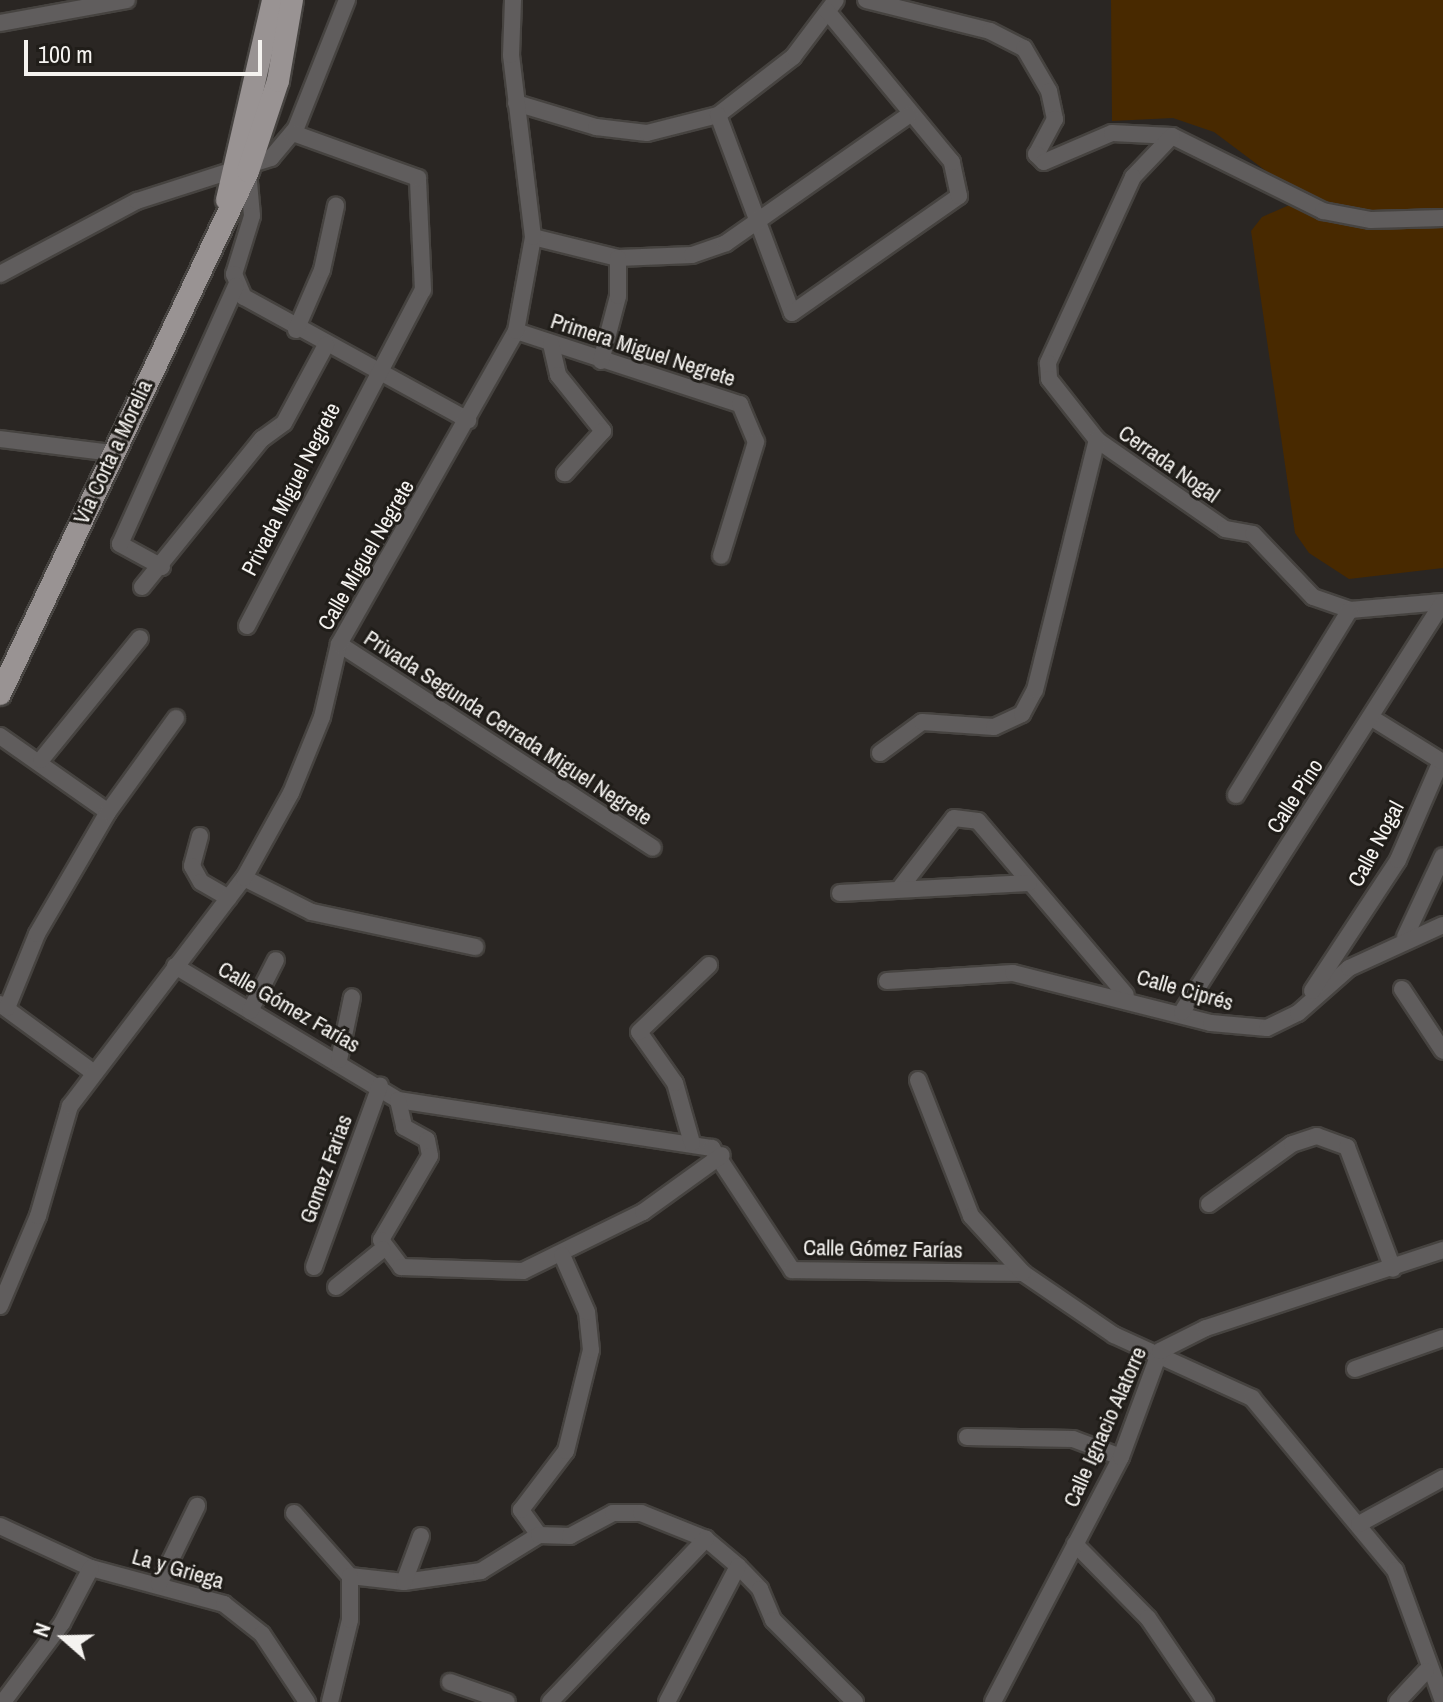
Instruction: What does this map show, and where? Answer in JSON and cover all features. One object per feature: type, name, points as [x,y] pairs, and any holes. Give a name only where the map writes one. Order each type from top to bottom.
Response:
[{"type":"main road","name":"Via Corta a Morelia","points":[[239,171],[273,0]]},
{"type":"main road","name":"Via Corta a Morelia","points":[[0,694],[226,209],[278,81],[292,0]]},
{"type":"street","points":[[0,23],[127,0]]},
{"type":"street","points":[[0,274],[137,201],[239,171],[293,133],[347,0]]},
{"type":"street","name":"Calle Miguel Negrete","points":[[0,1306],[38,1216],[70,1106],[244,878],[291,793],[322,717],[339,644],[516,331],[533,237],[516,103],[513,0]]},
{"type":"street","points":[[866,0],[990,31],[1024,48],[1049,91],[1055,119],[1036,154],[1044,162],[1112,133],[1172,136],[1323,211],[1371,220],[1443,218]]},
{"type":"street","points":[[516,103],[596,127],[647,133],[718,115],[793,57],[832,6],[909,115],[952,162],[959,196],[792,313],[761,217],[718,115]]},
{"type":"street","points":[[533,237],[618,258],[692,255],[761,217],[909,115]]},
{"type":"street","name":"Privada Miguel Negrete","points":[[247,626],[374,373],[423,290],[418,178],[293,133]]},
{"type":"street","name":"Cerrada Nogal","points":[[1172,136],[1133,177],[1048,363],[1049,379],[1097,440],[1225,529],[1253,534],[1313,597],[1350,610],[1443,602]]},
{"type":"street","points":[[162,567],[120,544],[236,286],[254,196],[239,171]]},
{"type":"street","points":[[296,330],[322,270],[336,206]]},
{"type":"street","points":[[601,361],[618,296],[618,258]]},
{"type":"street","points":[[236,286],[296,330],[468,420]]},
{"type":"street","name":"Primera Miguel Negrete","points":[[516,331],[601,361],[721,395],[746,413],[756,442],[721,556]]},
{"type":"street","points":[[551,344],[558,375],[603,431],[565,473]]},
{"type":"street","name":"Privada Miguel Negrete","points":[[142,587],[162,567],[262,439],[284,423],[326,345]]},
{"type":"street","points":[[0,439],[113,453]]},
{"type":"street","points":[[880,753],[922,722],[994,727],[1022,714],[1035,690],[1097,440]]},
{"type":"street","name":"Calle Pino","points":[[1182,1012],[1443,602]]},
{"type":"street","points":[[1236,795],[1350,610]]},
{"type":"street","points":[[41,760],[140,638]]},
{"type":"street","name":"Privada Segunda Cerrada Miguel Negrete","points":[[339,644],[653,848]]},
{"type":"street","points":[[93,1072],[4,1006],[37,934],[108,812],[176,718]]},
{"type":"street","name":"Calle Nogal","points":[[1298,1013],[1398,860],[1441,761],[1372,718]]},
{"type":"street","points":[[0,736],[41,760],[108,812]]},
{"type":"street","points":[[900,888],[944,827],[965,816],[989,832],[1126,995]]},
{"type":"street","points":[[200,836],[192,866],[201,882],[229,898]]},
{"type":"street","points":[[1405,937],[1443,856]]},
{"type":"street","points":[[244,878],[312,912],[475,947]]},
{"type":"street","points":[[840,893],[1029,883]]},
{"type":"street","name":"Calle Ciprés","points":[[887,981],[1013,973],[1126,995],[1182,1012],[1267,1028],[1298,1013],[1349,968],[1405,937],[1443,925]]},
{"type":"street","points":[[250,1011],[276,960]]},
{"type":"street","points":[[692,1143],[675,1083],[639,1032],[709,965]]},
{"type":"street","name":"Calle Gómez Farías","points":[[175,966],[339,1060],[398,1100],[692,1143],[722,1155],[792,1270],[1023,1273]]},
{"type":"street","points":[[1402,989],[1443,1051]]},
{"type":"street","points":[[339,1060],[352,997]]},
{"type":"street","points":[[918,1080],[971,1216],[1023,1273],[1114,1335],[1160,1351],[1252,1398],[1359,1524],[1395,1570],[1426,1671],[1443,1701]]},
{"type":"street","name":"Gomez Farias","points":[[314,1267],[380,1086]]},
{"type":"street","points":[[336,1287],[383,1249],[385,1230],[430,1156],[427,1140],[404,1127],[398,1100]]},
{"type":"street","points":[[1209,1204],[1292,1144],[1317,1136],[1347,1147],[1393,1269]]},
{"type":"street","points":[[383,1249],[401,1267],[463,1274],[523,1271],[562,1255],[643,1212],[722,1155]]},
{"type":"street","name":"Calle Ignacio Alatorre","points":[[993,1702],[1121,1457],[1160,1351],[1206,1328],[1393,1269],[1443,1250]]},
{"type":"street","points":[[539,1535],[521,1510],[566,1451],[591,1350],[587,1312],[562,1255]]},
{"type":"street","points":[[1355,1369],[1443,1338]]},
{"type":"street","points":[[967,1437],[1073,1439],[1121,1457]]},
{"type":"street","points":[[1359,1524],[1443,1478]]},
{"type":"street","points":[[159,1584],[197,1506]]},
{"type":"street","points":[[294,1513],[350,1576],[350,1620],[330,1702]]},
{"type":"street","points":[[350,1576],[404,1582],[481,1571],[539,1535],[570,1536],[613,1513],[641,1513],[706,1539],[738,1566],[760,1589],[773,1620],[855,1702]]},
{"type":"street","name":"La y Griega","points":[[0,1526],[91,1568],[224,1604],[262,1634],[307,1702]]},
{"type":"street","points":[[404,1582],[421,1536]]},
{"type":"street","points":[[550,1702],[706,1539]]},
{"type":"street","points":[[1075,1544],[1148,1618],[1205,1702]]},
{"type":"street","points":[[667,1702],[738,1566]]},
{"type":"street","points":[[3,1702],[62,1623],[91,1568]]},
{"type":"street","points":[[1397,1702],[1426,1671]]},
{"type":"street","points":[[450,1682],[507,1702]]},
{"type":"shaded area","points":[[1111,0],[1443,0],[1443,568],[1349,579],[1309,553],[1295,533],[1251,231],[1262,217],[1312,195],[1286,186],[1214,132],[1173,118],[1112,121]]}]
